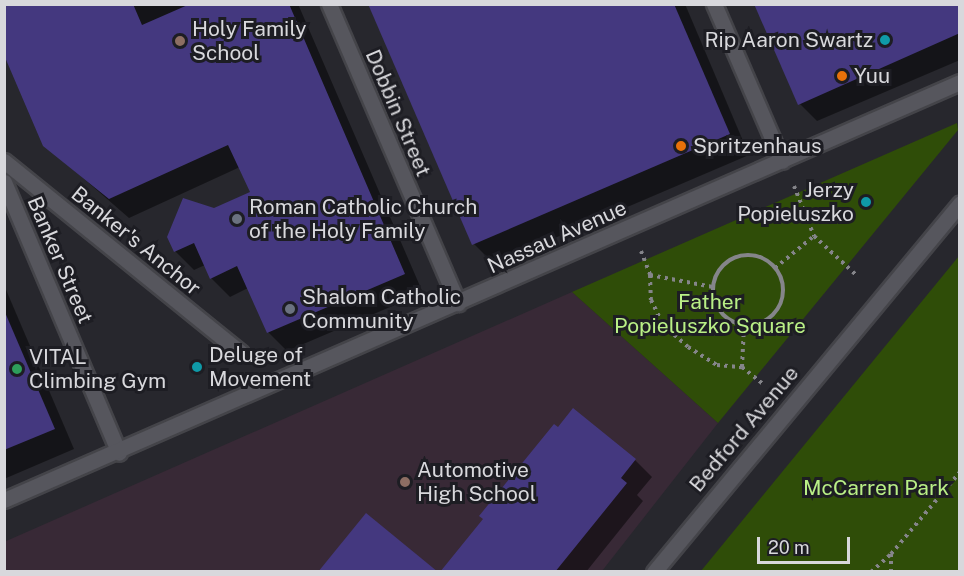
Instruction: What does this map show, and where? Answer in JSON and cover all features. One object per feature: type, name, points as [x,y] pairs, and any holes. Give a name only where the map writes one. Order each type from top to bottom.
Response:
[{"type":"street","name":"Dobbin Street","points":[[328,4],[458,303]]},
{"type":"street","points":[[714,4],[782,161]]},
{"type":"street","name":"Nassau Avenue","points":[[4,500],[119,453],[960,82]]},
{"type":"street","name":"Banker's Anchor","points":[[4,161],[241,353]]},
{"type":"street","name":"Banker Street","points":[[4,182],[119,453]]},
{"type":"street","name":"Bedford Avenue","points":[[654,572],[960,203]]},
{"type":"path","points":[[794,186],[814,236],[855,274]]},
{"type":"path","points":[[776,268],[814,236]]},
{"type":"path","points":[[641,251],[650,275],[651,300],[663,325],[688,347],[717,365],[742,367],[763,384]]},
{"type":"path","points":[[738,256],[758,257],[776,268],[783,294],[779,308],[758,325],[744,326],[720,313],[713,287],[717,274],[738,256]]},
{"type":"path","points":[[650,275],[713,287]]},
{"type":"path","points":[[742,367],[744,326]]},
{"type":"path","points":[[871,572],[891,554],[960,472]]},
{"type":"path","points":[[891,554],[891,572]]},
{"type":"shaded area","name":"Automotive High School","points":[[572,292],[718,423],[602,571],[5,571],[4,542]]},
{"type":"green space","name":"Father Popieluszko Square","points":[[957,123],[958,130],[718,423],[572,292]]},
{"type":"green space","name":"McCarren Park","points":[[959,256],[959,571],[701,571]]},
{"type":"building","points":[[4,4],[133,4],[142,25],[190,4],[289,4],[405,274],[267,333],[237,266],[210,279],[194,243],[174,252],[167,237],[183,198],[214,208],[250,192],[228,145],[109,199],[43,146],[4,55]]},
{"type":"building","points":[[368,4],[674,4],[730,134],[472,245]]},
{"type":"building","points":[[754,4],[960,4],[960,33],[798,105]]},
{"type":"building","name":"VITAL Climbing Gym","points":[[4,310],[55,429],[4,450]]},
{"type":"building","points":[[573,408],[636,459],[621,478],[627,483],[555,572],[440,572],[483,519],[479,516],[554,424],[558,427]]},
{"type":"building","points":[[366,513],[438,572],[318,572]]},
{"type":"place","name":"Rip Aaron Swartz","points":[[885,40]]},
{"type":"place","name":"Holy Family School","points":[[180,41]]},
{"type":"place","name":"Yuu","points":[[842,76]]},
{"type":"place","name":"Spritzenhaus","points":[[681,146]]},
{"type":"place","name":"Jerzy Popieluszko","points":[[866,202]]},
{"type":"place","name":"Roman Catholic Church of the Holy Family","points":[[237,219]]},
{"type":"place","name":"Shalom Catholic Community","points":[[290,309]]},
{"type":"place","name":"Deluge of Movement","points":[[197,367]]},
{"type":"place","name":"VITAL Climbing Gym","points":[[17,369]]},
{"type":"place","name":"Automotive High School","points":[[405,482]]}]
